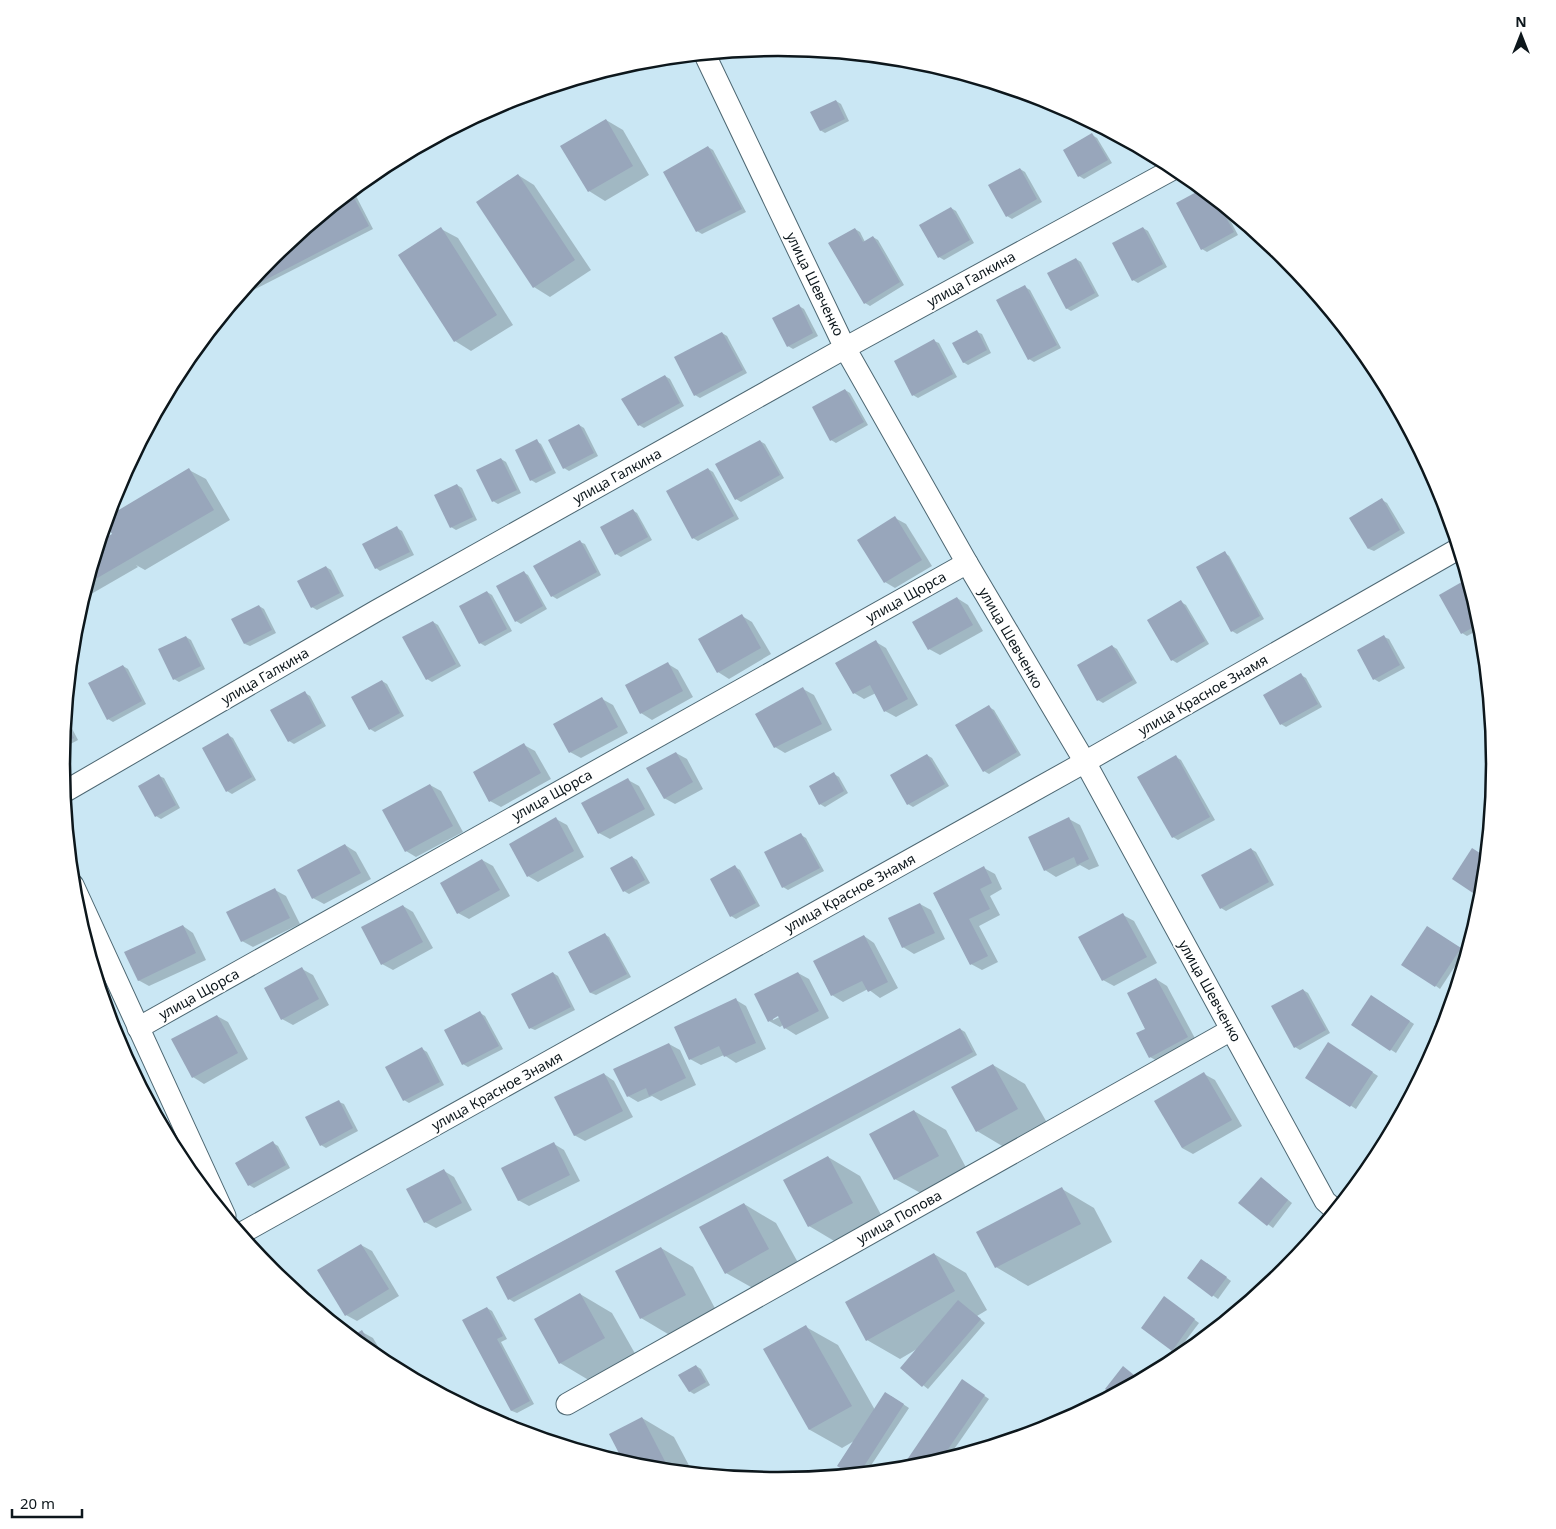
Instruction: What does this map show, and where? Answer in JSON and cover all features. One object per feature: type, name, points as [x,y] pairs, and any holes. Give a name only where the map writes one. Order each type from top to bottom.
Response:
[{"type":"street","name":"улица Шевченко","points":[[707,60],[845,348],[967,563],[1084,762],[1325,1201],[1331,1206]]},
{"type":"street","name":"улица Галкина","points":[[71,788],[376,611],[845,348],[1166,173]]},
{"type":"street","name":"улица Красное Знамя","points":[[246,1231],[1084,762],[1453,552]]},
{"type":"street","name":"улица Щорса","points":[[138,1028],[967,563]]},
{"type":"street","points":[[85,912],[215,1195]]},
{"type":"street","name":"улица Попова","points":[[567,1404],[1231,1030]]},
{"type":"building","points":[[836,100],[845,119],[820,131],[810,112]]},
{"type":"building","points":[[606,119],[633,166],[588,192],[560,146]]},
{"type":"building","points":[[1092,133],[1108,160],[1078,177],[1063,150]]},
{"type":"building","points":[[708,146],[742,209],[696,232],[663,172]]},
{"type":"building","points":[[1020,168],[1037,199],[1006,217],[988,185]]},
{"type":"building","points":[[518,174],[575,260],[533,288],[476,202]]},
{"type":"building","points":[[1195,193],[1225,216],[1234,232],[1201,250],[1176,203]]},
{"type":"building","points":[[354,198],[369,226],[260,283],[311,232]]},
{"type":"building","points":[[951,207],[970,240],[938,258],[919,225]]},
{"type":"building","points":[[441,227],[497,315],[454,342],[398,255]]},
{"type":"building","points":[[1143,227],[1163,264],[1132,281],[1112,243]]},
{"type":"building","points":[[855,228],[863,242],[873,236],[900,282],[864,304],[828,243]]},
{"type":"building","points":[[1076,258],[1095,293],[1066,309],[1047,273]]},
{"type":"building","points":[[1025,285],[1057,345],[1028,360],[996,300]]},
{"type":"building","points":[[799,304],[813,333],[787,347],[772,318]]},
{"type":"building","points":[[977,330],[987,350],[963,363],[952,343]]},
{"type":"building","points":[[722,332],[743,370],[694,396],[674,357]]},
{"type":"building","points":[[934,339],[953,374],[912,396],[894,361]]},
{"type":"building","points":[[665,375],[680,403],[638,426],[621,399]]},
{"type":"building","points":[[845,389],[864,422],[830,441],[812,407]]},
{"type":"building","points":[[579,424],[594,453],[563,469],[548,440]]},
{"type":"building","points":[[537,439],[552,470],[530,481],[515,450]]},
{"type":"building","points":[[760,440],[780,475],[735,500],[715,464]]},
{"type":"building","points":[[501,458],[517,490],[492,502],[476,470]]},
{"type":"building","points":[[189,468],[214,510],[94,580],[107,537],[112,534],[110,530],[117,511]]},
{"type":"building","points":[[708,468],[734,516],[692,539],[666,491]]},
{"type":"building","points":[[457,484],[473,517],[450,528],[434,495]]},
{"type":"building","points":[[1382,498],[1400,530],[1368,549],[1349,518]]},
{"type":"building","points":[[633,509],[648,537],[615,555],[600,527]]},
{"type":"building","points":[[895,516],[922,560],[884,583],[857,540]]},
{"type":"building","points":[[397,526],[410,552],[375,569],[362,544]]},
{"type":"building","points":[[580,540],[597,572],[551,597],[533,566]]},
{"type":"building","points":[[1225,551],[1260,616],[1231,632],[1196,567]]},
{"type":"building","points":[[326,566],[340,593],[311,608],[297,581]]},
{"type":"building","points":[[524,571],[543,606],[515,622],[496,586]]},
{"type":"building","points":[[1462,582],[1473,627],[1461,634],[1439,595]]},
{"type":"building","points":[[487,591],[507,629],[479,644],[459,606]]},
{"type":"building","points":[[957,597],[973,625],[928,650],[912,622]]},
{"type":"building","points":[[1181,600],[1205,641],[1171,661],[1147,620]]},
{"type":"building","points":[[259,605],[272,630],[244,644],[231,619]]},
{"type":"building","points":[[742,614],[761,648],[717,673],[698,639]]},
{"type":"building","points":[[433,621],[456,664],[426,680],[402,637]]},
{"type":"building","points":[[1384,635],[1400,665],[1373,680],[1357,650]]},
{"type":"building","points":[[186,636],[201,666],[173,680],[158,649]]},
{"type":"building","points":[[876,640],[908,699],[884,712],[870,685],[853,694],[835,663]]},
{"type":"building","points":[[1112,645],[1133,680],[1097,701],[1077,665]]},
{"type":"building","points":[[668,662],[683,691],[640,714],[625,685]]},
{"type":"building","points":[[123,665],[142,701],[107,720],[88,683]]},
{"type":"building","points":[[1301,673],[1318,704],[1280,725],[1263,695]]},
{"type":"building","points":[[382,680],[400,713],[369,730],[351,697]]},
{"type":"building","points":[[803,687],[822,724],[774,748],[755,714]]},
{"type":"building","points":[[305,691],[322,723],[288,742],[270,710]]},
{"type":"building","points":[[602,697],[618,727],[569,753],[553,724]]},
{"type":"building","points":[[989,705],[1017,752],[983,772],[955,725]]},
{"type":"building","points":[[228,733],[252,777],[226,792],[202,748]]},
{"type":"building","points":[[524,743],[541,773],[489,802],[473,772]]},
{"type":"building","points":[[676,752],[693,782],[664,799],[646,768]]},
{"type":"building","points":[[927,754],[945,784],[907,805],[890,775]]},
{"type":"building","points":[[1176,755],[1210,817],[1172,838],[1137,777]]},
{"type":"building","points":[[834,772],[844,791],[819,805],[809,786]]},
{"type":"building","points":[[159,774],[176,805],[155,817],[138,786]]},
{"type":"building","points":[[628,778],[645,809],[598,834],[581,803]]},
{"type":"building","points":[[430,784],[453,826],[405,852],[382,810]]},
{"type":"building","points":[[556,817],[574,851],[527,877],[509,844]]},
{"type":"building","points":[[1069,817],[1089,859],[1077,865],[1074,857],[1044,871],[1028,837]]},
{"type":"building","points":[[801,833],[820,868],[782,888],[764,852]]},
{"type":"building","points":[[345,844],[361,873],[312,899],[297,870]]},
{"type":"building","points":[[1251,848],[1269,882],[1220,909],[1201,875]]},
{"type":"building","points":[[1472,848],[1480,853],[1474,894],[1452,879]]},
{"type":"building","points":[[632,856],[645,880],[623,892],[610,868]]},
{"type":"building","points":[[482,859],[500,890],[457,914],[440,883]]},
{"type":"building","points":[[735,865],[756,903],[730,917],[710,879]]},
{"type":"building","points":[[984,866],[992,883],[980,889],[990,909],[969,919],[988,956],[970,965],[933,893]]},
{"type":"building","points":[[275,888],[290,918],[241,942],[226,912]]},
{"type":"building","points":[[920,903],[935,933],[902,948],[888,918]]},
{"type":"building","points":[[403,905],[423,942],[381,965],[361,927]]},
{"type":"building","points":[[1123,913],[1147,957],[1102,981],[1078,937]]},
{"type":"building","points":[[183,925],[196,953],[138,981],[124,952]]},
{"type":"building","points":[[1427,926],[1461,948],[1435,987],[1401,965]]},
{"type":"building","points":[[605,933],[627,974],[590,993],[568,952]]},
{"type":"building","points":[[864,935],[888,982],[868,992],[862,981],[831,996],[813,961]]},
{"type":"building","points":[[302,967],[319,999],[281,1020],[264,988]]},
{"type":"building","points":[[553,972],[571,1007],[529,1029],[511,994]]},
{"type":"building","points":[[798,972],[819,1011],[784,1029],[778,1016],[768,1022],[754,994]]},
{"type":"building","points":[[1156,978],[1188,1037],[1149,1058],[1136,1033],[1145,1029],[1127,993]]},
{"type":"building","points":[[1303,989],[1326,1030],[1294,1048],[1271,1006]]},
{"type":"building","points":[[1371,995],[1410,1021],[1390,1051],[1351,1025]]},
{"type":"building","points":[[736,998],[756,1043],[724,1057],[719,1046],[689,1060],[674,1027]]},
{"type":"building","points":[[480,1011],[499,1046],[462,1065],[444,1030]]},
{"type":"building","points":[[217,1015],[238,1053],[192,1078],[171,1039]]},
{"type":"building","points":[[960,1028],[973,1052],[508,1300],[496,1277]]},
{"type":"building","points":[[1328,1042],[1373,1072],[1350,1107],[1305,1078]]},
{"type":"building","points":[[669,1043],[686,1078],[649,1096],[646,1088],[627,1097],[613,1069]]},
{"type":"building","points":[[422,1047],[440,1082],[403,1101],[385,1067]]},
{"type":"building","points":[[993,1064],[1018,1109],[976,1132],[951,1087]]},
{"type":"building","points":[[1204,1072],[1232,1120],[1182,1148],[1154,1101]]},
{"type":"building","points":[[604,1073],[623,1111],[574,1136],[554,1097]]},
{"type":"building","points":[[339,1100],[353,1128],[320,1146],[305,1117]]},
{"type":"building","points":[[914,1110],[939,1156],[894,1180],[869,1134]]},
{"type":"building","points":[[273,1141],[286,1165],[248,1186],[235,1163]]},
{"type":"building","points":[[554,1142],[570,1175],[518,1201],[501,1168]]},
{"type":"building","points":[[828,1156],[853,1203],[808,1227],[783,1180]]},
{"type":"building","points":[[444,1169],[462,1203],[424,1223],[406,1189]]},
{"type":"building","points":[[1261,1177],[1288,1200],[1267,1226],[1238,1203]]},
{"type":"building","points":[[1062,1187],[1081,1224],[995,1268],[976,1232]]},
{"type":"building","points":[[744,1203],[769,1249],[725,1274],[699,1227]]},
{"type":"building","points":[[361,1244],[389,1289],[345,1316],[317,1270]]},
{"type":"building","points":[[661,1247],[686,1295],[640,1319],[615,1271]]},
{"type":"building","points":[[934,1253],[955,1291],[866,1341],[845,1302]]},
{"type":"building","points":[[1201,1259],[1227,1277],[1212,1297],[1187,1278]]},
{"type":"building","points":[[580,1293],[605,1338],[559,1364],[534,1319]]},
{"type":"building","points":[[1164,1296],[1195,1319],[1172,1351],[1141,1328]]},
{"type":"building","points":[[958,1300],[981,1319],[922,1387],[900,1368]]},
{"type":"building","points":[[487,1307],[503,1336],[497,1339],[530,1401],[511,1411],[462,1320]]},
{"type":"building","points":[[806,1325],[852,1406],[809,1430],[763,1349]]},
{"type":"building","points":[[362,1330],[368,1341],[357,1333]]},
{"type":"building","points":[[696,1365],[706,1382],[689,1392],[678,1375]]},
{"type":"building","points":[[1123,1366],[1135,1376],[1108,1391],[1105,1389]]},
{"type":"building","points":[[962,1379],[985,1395],[946,1452],[906,1461]]},
{"type":"building","points":[[885,1392],[904,1404],[863,1468],[843,1469],[837,1466]]},
{"type":"building","points":[[642,1417],[666,1464],[620,1454],[609,1434]]}]
